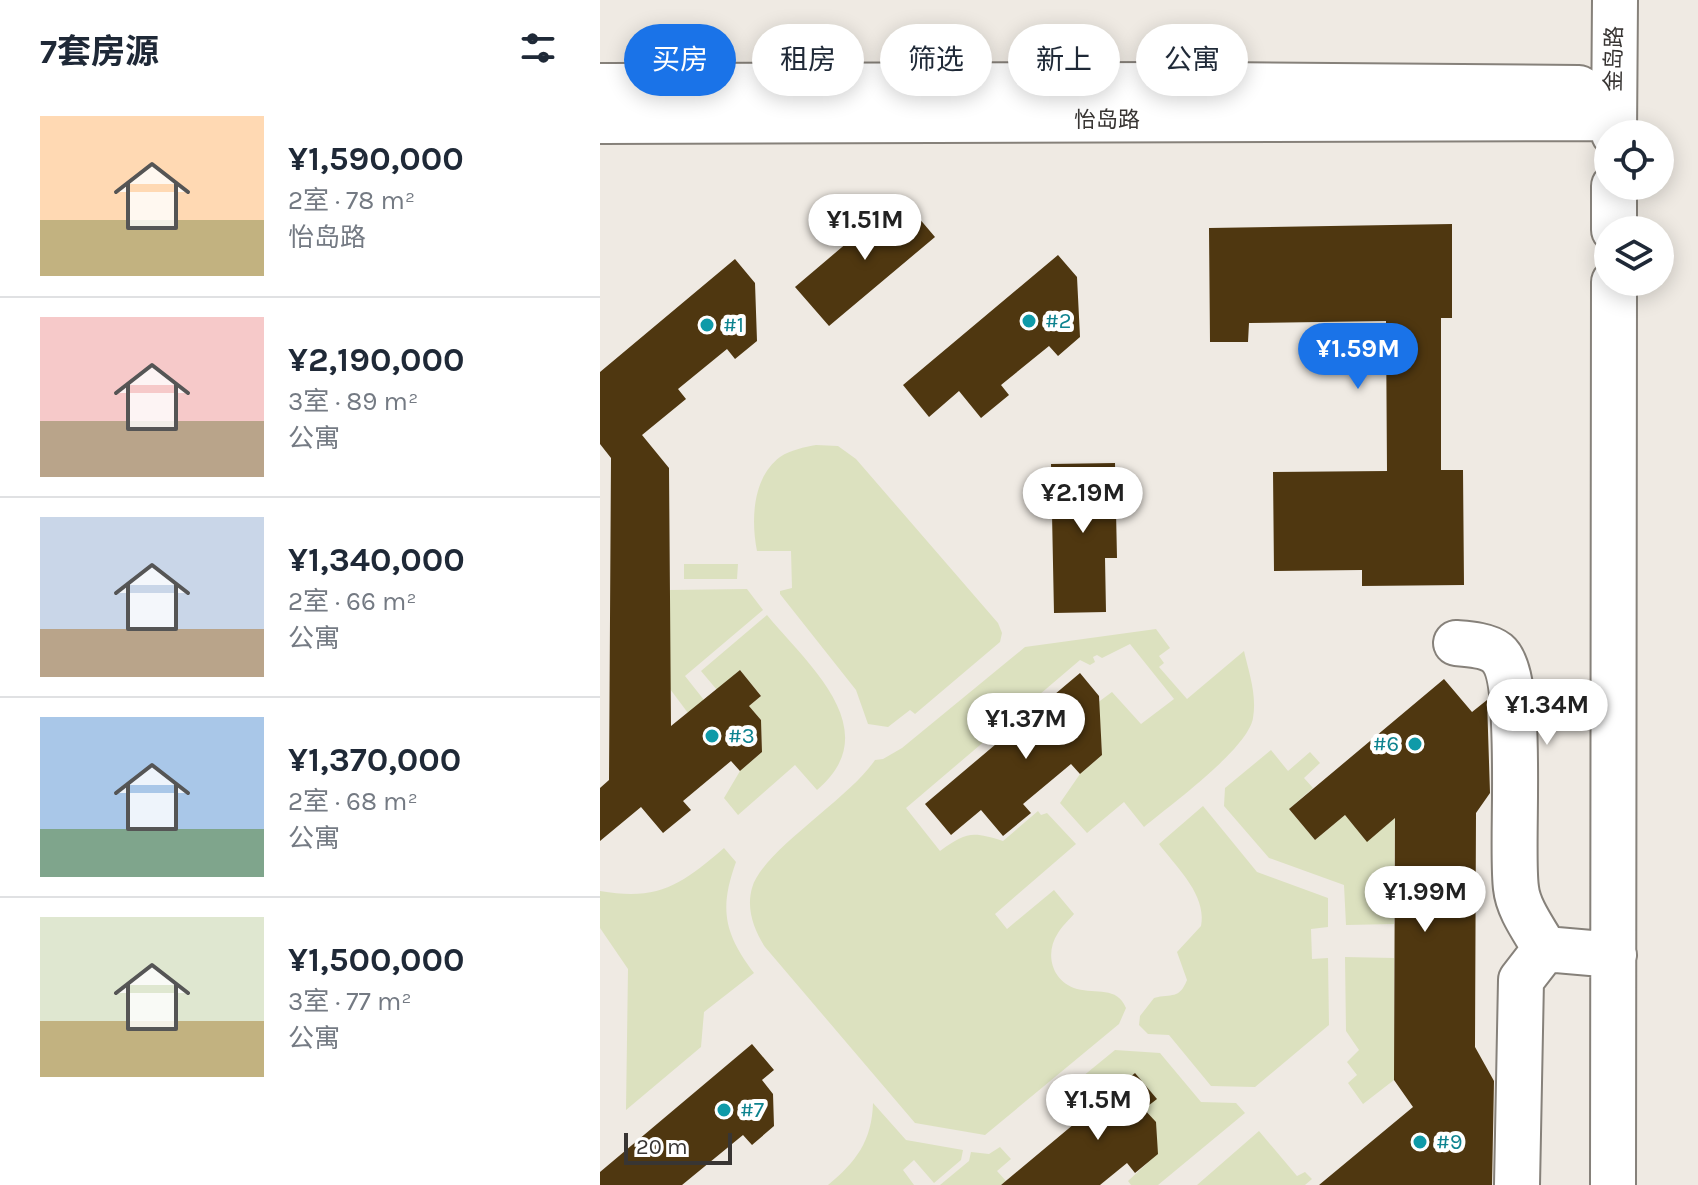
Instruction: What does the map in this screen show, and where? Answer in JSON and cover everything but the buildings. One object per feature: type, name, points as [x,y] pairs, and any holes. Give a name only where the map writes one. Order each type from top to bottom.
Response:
[{"type":"street","name":"金岛路","points":[[1614,113],[1615,0]]},
{"type":"street","points":[[600,86],[1216,85],[1614,113]]},
{"type":"street","name":"怡岛路","points":[[600,121],[1614,113]]},
{"type":"street","points":[[1613,1185],[1614,296]]},
{"type":"street","points":[[1456,643],[1472,644],[1497,653],[1507,669],[1513,738],[1516,891],[1545,949]]},
{"type":"street","points":[[1545,949],[1614,955]]},
{"type":"street","points":[[1517,1185],[1521,980],[1545,949]]},
{"type":"green space","points":[[816,445],[838,446],[856,459],[998,623],[1002,633],[1000,642],[915,714],[910,710],[888,727],[868,724],[856,690],[780,594],[780,591],[792,588],[791,551],[757,551],[754,514],[764,476],[780,457]]},
{"type":"green space","points":[[684,564],[738,564],[737,579],[684,579]]},
{"type":"green space","points":[[747,589],[763,610],[685,676],[704,700],[688,713],[670,689],[669,590]]},
{"type":"green space","points":[[767,615],[834,698],[843,721],[845,744],[837,767],[817,790],[795,765],[738,815],[724,798],[740,771],[762,752],[761,720],[749,706],[761,696],[740,670],[717,690],[701,671]]},
{"type":"green space","points":[[1156,629],[1170,648],[1159,656],[1164,663],[1159,667],[1187,699],[1244,651],[1254,709],[1248,731],[1238,745],[1144,827],[1124,802],[1087,833],[1060,803],[1080,774],[1102,755],[1100,723],[1089,709],[1112,692],[1141,724],[1174,699],[1130,644],[1102,658],[1097,655],[1093,657],[1095,662],[1090,665],[1080,660],[906,808],[940,851],[970,835],[1003,841],[1038,811],[1041,815],[1047,813],[1076,844],[995,914],[1007,929],[1054,890],[1074,914],[1054,941],[1051,958],[1056,974],[1077,989],[1117,996],[1126,1008],[1119,1024],[985,1135],[915,1123],[765,947],[754,926],[750,896],[752,888],[772,858],[846,792],[875,760],[902,748],[1025,647]]},
{"type":"green space","points":[[1271,750],[1288,771],[1310,752],[1320,763],[1304,778],[1313,788],[1289,809],[1315,840],[1345,815],[1367,841],[1395,818],[1394,924],[1346,925],[1344,885],[1269,858],[1224,806],[1225,788]]},
{"type":"green space","points":[[1203,806],[1257,872],[1328,898],[1328,927],[1311,929],[1312,959],[1328,958],[1329,1025],[1255,1087],[1211,1086],[1169,1035],[1148,1034],[1139,1025],[1140,1016],[1154,998],[1178,993],[1187,980],[1177,952],[1201,926],[1200,903],[1189,882],[1159,844]]},
{"type":"green space","points":[[724,848],[736,862],[727,894],[727,920],[736,945],[754,973],[704,1012],[701,1047],[626,1110],[628,969],[600,928],[600,891],[621,894],[654,892],[681,881]]},
{"type":"green space","points":[[1345,957],[1394,958],[1394,1080],[1363,1104],[1348,1083],[1357,1075],[1347,1062],[1359,1050],[1346,1031]]},
{"type":"green space","points":[[1115,1050],[1160,1053],[1201,1102],[1236,1103],[1245,1113],[1158,1185],[1131,1185],[1128,1181],[1157,1154],[1156,1123],[1145,1109],[1156,1098],[1135,1073],[1098,1104],[1077,1081]]},
{"type":"green space","points":[[873,1103],[906,1140],[963,1150],[961,1160],[934,1183],[914,1160],[903,1170],[914,1185],[828,1185],[861,1150],[869,1129]]},
{"type":"green space","points":[[1259,1131],[1297,1176],[1305,1172],[1312,1179],[1305,1185],[1197,1185]]},
{"type":"green space","points":[[1000,1147],[1011,1159],[997,1171],[1006,1181],[1001,1185],[940,1185],[969,1161],[971,1152],[989,1154]]},
{"type":"place","name":"#2","points":[[1029,321]]},
{"type":"place","name":"#1","points":[[707,325]]},
{"type":"place","name":"#3","points":[[712,736]]},
{"type":"place","name":"#6","points":[[1415,744]]},
{"type":"place","name":"#7","points":[[724,1110]]},
{"type":"place","name":"#9","points":[[1420,1142]]}]
